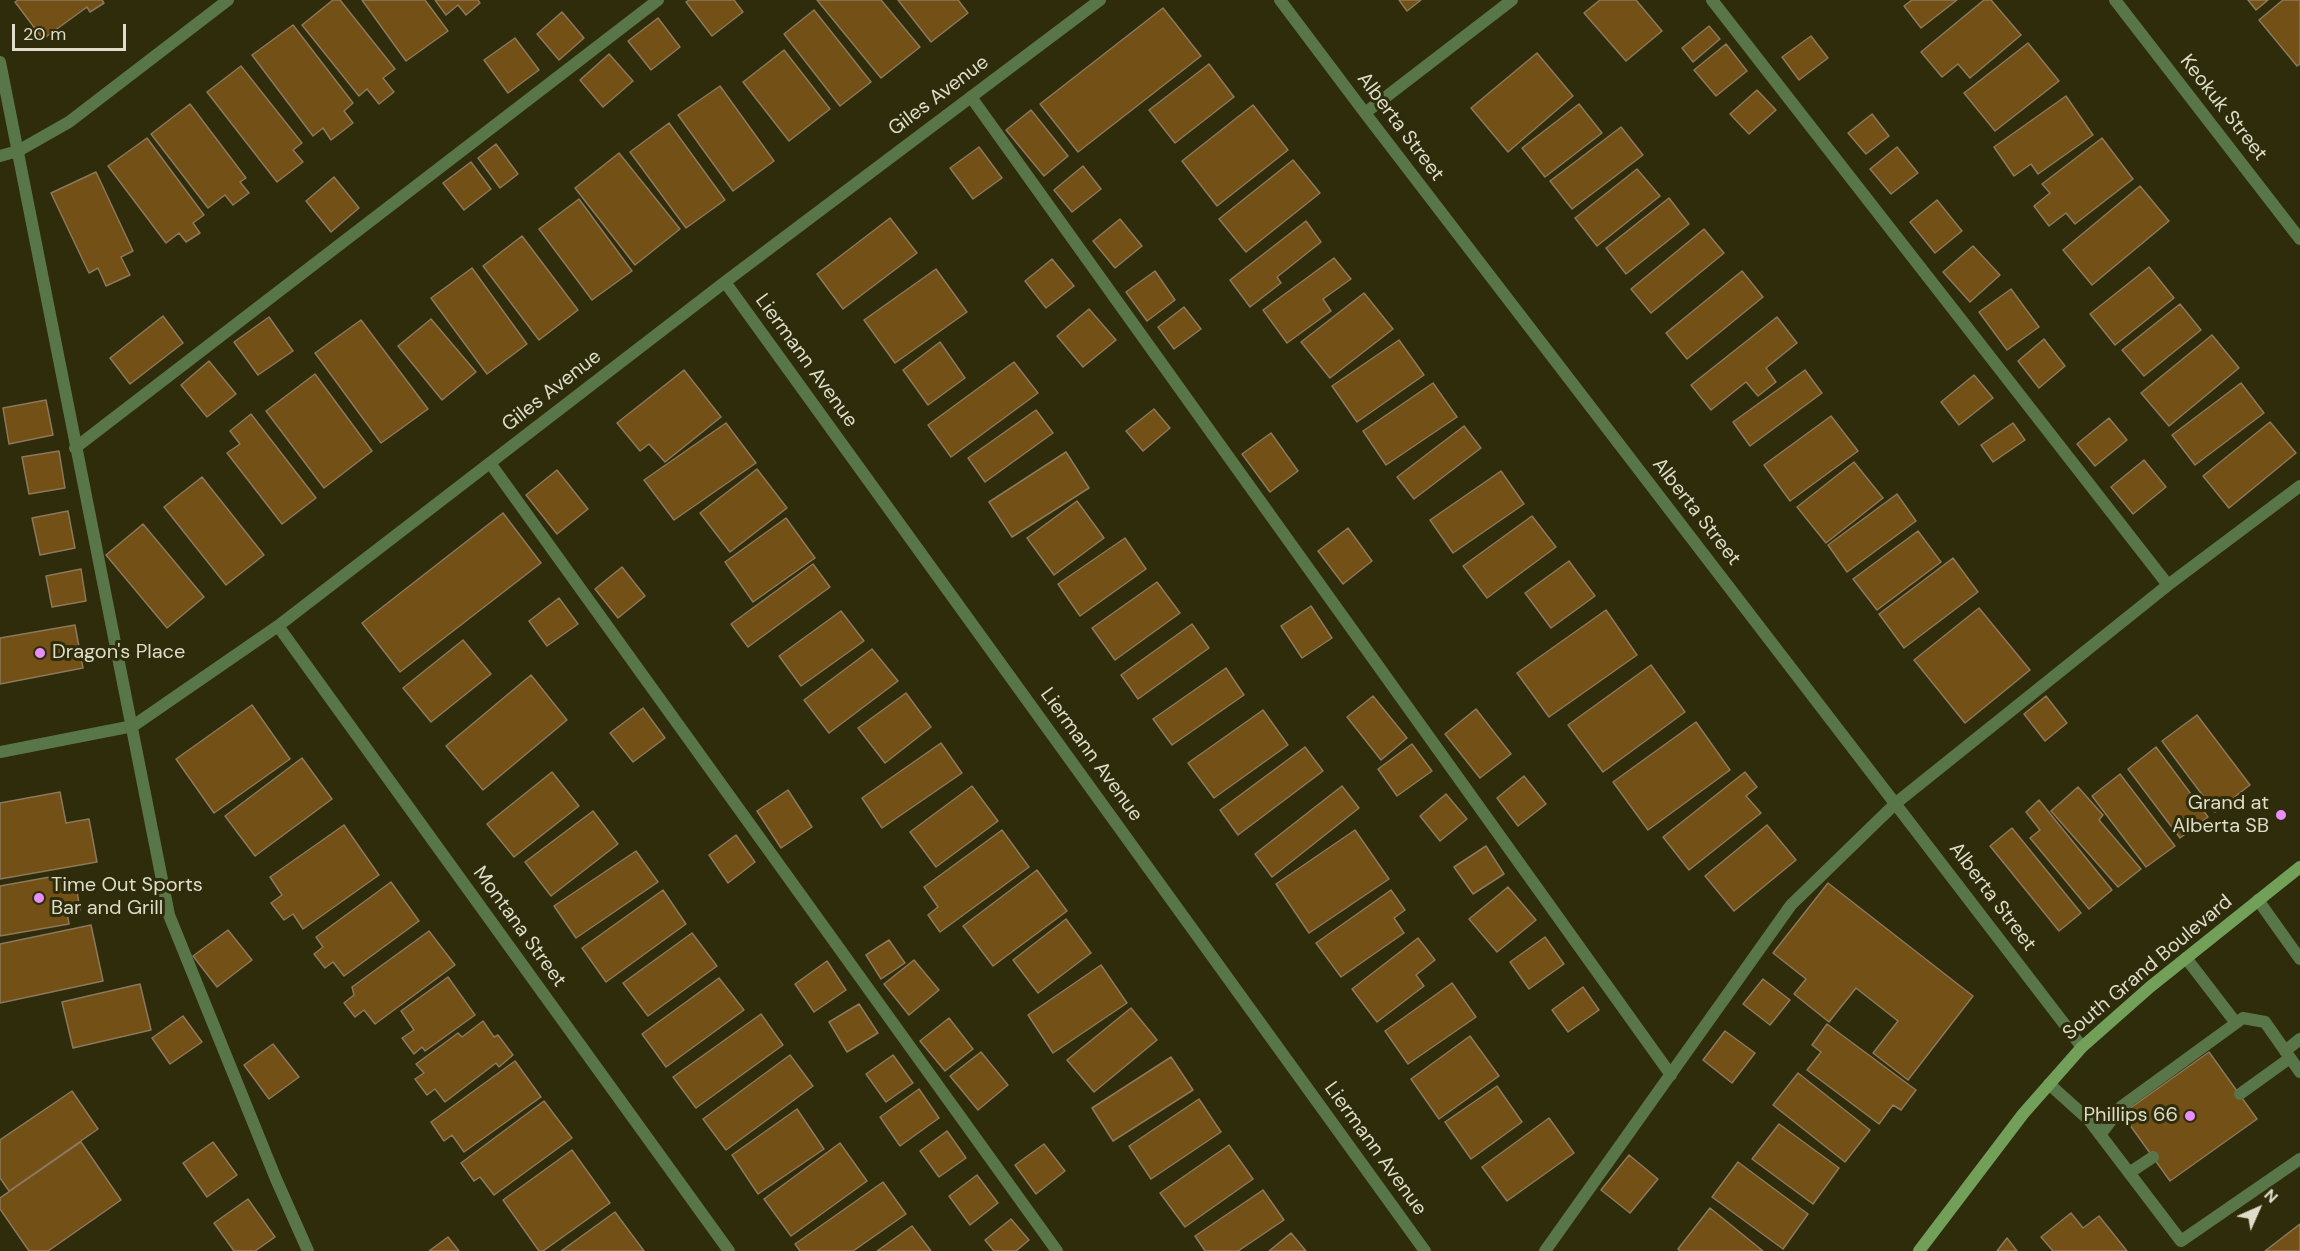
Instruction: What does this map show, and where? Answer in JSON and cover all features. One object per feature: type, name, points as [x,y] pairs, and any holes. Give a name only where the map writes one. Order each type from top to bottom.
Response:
[{"type":"main road","name":"South Grand Boulevard","points":[[1919,1251],[2023,1114],[2082,1047],[2186,958],[2300,867]]},
{"type":"street","points":[[0,156],[18,151],[69,122],[228,0]]},
{"type":"street","points":[[75,448],[658,0]]},
{"type":"street","name":"Giles Avenue","points":[[0,752],[133,726],[278,626],[725,282],[1100,0]]},
{"type":"street","name":"Alberta Street","points":[[1280,0],[2082,1047]]},
{"type":"street","points":[[1365,113],[1512,0]]},
{"type":"street","points":[[1712,0],[2168,585]]},
{"type":"street","name":"Keokuk Street","points":[[2115,0],[2300,239]]},
{"type":"street","points":[[0,62],[169,915],[271,1168],[308,1251]]},
{"type":"street","points":[[971,97],[1671,1075]]},
{"type":"street","name":"Liermann Avenue","points":[[725,282],[1425,1251]]},
{"type":"street","points":[[490,463],[1057,1251]]},
{"type":"street","points":[[1545,1251],[1791,905],[1896,803],[2168,585],[2300,486]]},
{"type":"street","name":"Montana Street","points":[[278,626],[729,1251]]},
{"type":"street","points":[[2258,900],[2300,958]]},
{"type":"street","points":[[2186,958],[2236,1023]]},
{"type":"street","points":[[2100,1135],[2122,1106],[2243,1018],[2265,1022],[2300,1072]]},
{"type":"street","points":[[2240,1094],[2288,1055],[2300,1039]]},
{"type":"street","points":[[2049,1084],[2089,1120],[2181,1241],[2300,1160]]},
{"type":"street","points":[[2129,1173],[2153,1157]]},
{"type":"building","points":[[18,0],[102,0],[104,3],[90,12],[87,7],[43,39],[15,2]]},
{"type":"building","points":[[333,0],[340,0],[395,69],[383,78],[394,92],[379,104],[367,89],[359,96],[302,25]]},
{"type":"building","points":[[362,0],[425,0],[448,31],[406,61]]},
{"type":"building","points":[[435,0],[478,0],[480,3],[466,15],[458,5],[446,15]]},
{"type":"building","points":[[689,0],[734,0],[743,12],[712,36],[686,2]]},
{"type":"building","points":[[817,0],[881,0],[920,47],[881,78]]},
{"type":"building","points":[[898,0],[958,0],[968,13],[931,42]]},
{"type":"building","points":[[1399,0],[1421,0],[1407,11]]},
{"type":"building","points":[[1600,0],[1636,0],[1662,31],[1626,61],[1584,13]]},
{"type":"building","points":[[1912,0],[1957,0],[1921,28],[1904,6]]},
{"type":"building","points":[[1984,0],[1991,0],[2021,35],[1970,78],[1958,64],[1942,77],[1921,52]]},
{"type":"building","points":[[2248,0],[2268,0],[2256,10]]},
{"type":"building","points":[[2283,0],[2300,0],[2300,64],[2297,66],[2259,20]]},
{"type":"building","points":[[1163,8],[1201,56],[1078,152],[1040,104]]},
{"type":"building","points":[[814,10],[871,82],[840,106],[784,34]]},
{"type":"building","points":[[562,12],[584,38],[559,60],[537,34]]},
{"type":"building","points":[[658,18],[680,47],[651,70],[628,41]]},
{"type":"building","points":[[293,25],[353,103],[344,111],[353,123],[331,140],[323,128],[313,136],[252,55]]},
{"type":"building","points":[[1709,26],[1720,39],[1693,62],[1682,48]]},
{"type":"building","points":[[1811,36],[1828,58],[1799,80],[1782,57]]},
{"type":"building","points":[[515,38],[539,70],[508,93],[484,60]]},
{"type":"building","points":[[2028,43],[2059,81],[1995,131],[1964,93]]},
{"type":"building","points":[[1726,44],[1747,71],[1716,96],[1694,70]]},
{"type":"building","points":[[784,50],[830,109],[789,141],[743,82]]},
{"type":"building","points":[[1537,53],[1573,96],[1508,152],[1471,108]]},
{"type":"building","points":[[609,54],[633,81],[603,107],[580,80]]},
{"type":"building","points":[[1209,64],[1234,97],[1175,143],[1149,110]]},
{"type":"building","points":[[241,66],[302,143],[293,150],[303,162],[277,182],[207,92]]},
{"type":"building","points":[[720,86],[774,161],[733,191],[678,115]]},
{"type":"building","points":[[1757,90],[1776,110],[1749,134],[1730,114]]},
{"type":"building","points":[[2066,96],[2093,135],[2038,174],[2031,164],[2014,176],[1994,147]]},
{"type":"building","points":[[190,104],[246,178],[240,182],[249,193],[233,205],[225,195],[208,208],[151,134]]},
{"type":"building","points":[[1579,104],[1602,133],[1545,177],[1522,148]]},
{"type":"building","points":[[1253,105],[1288,150],[1217,206],[1182,161]]},
{"type":"building","points":[[1031,110],[1068,156],[1044,176],[1006,130]]},
{"type":"building","points":[[1872,114],[1889,136],[1866,154],[1848,133]]},
{"type":"building","points":[[669,123],[725,200],[686,228],[630,152]]},
{"type":"building","points":[[1621,127],[1643,155],[1572,209],[1550,181]]},
{"type":"building","points":[[147,138],[204,215],[193,223],[200,233],[186,242],[179,233],[166,243],[108,166]]},
{"type":"building","points":[[2102,138],[2133,179],[2075,224],[2066,213],[2049,226],[2034,206],[2050,193],[2042,184]]},
{"type":"building","points":[[496,144],[518,174],[500,188],[478,158]]},
{"type":"building","points":[[979,147],[1002,178],[973,199],[950,168]]},
{"type":"building","points":[[1897,147],[1918,173],[1891,194],[1870,169]]},
{"type":"building","points":[[619,153],[680,229],[635,265],[575,188]]},
{"type":"building","points":[[1293,160],[1320,193],[1246,252],[1219,219]]},
{"type":"building","points":[[471,162],[491,189],[464,210],[443,183]]},
{"type":"building","points":[[1083,166],[1101,189],[1072,212],[1054,190]]},
{"type":"building","points":[[1637,169],[1660,196],[1597,246],[1575,218]]},
{"type":"building","points":[[96,172],[133,251],[121,257],[130,275],[106,286],[98,268],[89,273],[51,193]]},
{"type":"building","points":[[334,177],[359,208],[331,232],[306,201]]},
{"type":"building","points":[[2140,186],[2169,221],[2092,285],[2063,250]]},
{"type":"building","points":[[1669,198],[1689,224],[1626,274],[1606,248]]},
{"type":"building","points":[[579,199],[632,271],[592,300],[539,229]]},
{"type":"building","points":[[1937,200],[1962,231],[1935,253],[1910,222]]},
{"type":"building","points":[[890,218],[917,253],[843,309],[817,274]]},
{"type":"building","points":[[1120,219],[1142,246],[1115,268],[1093,241]]},
{"type":"building","points":[[1306,221],[1321,242],[1277,277],[1281,283],[1250,307],[1230,280]]},
{"type":"building","points":[[1704,229],[1724,253],[1651,313],[1631,289]]},
{"type":"building","points":[[522,236],[578,310],[539,340],[483,266]]},
{"type":"building","points":[[1973,246],[2000,275],[1970,302],[1943,272]]},
{"type":"building","points":[[1334,258],[1351,279],[1323,299],[1331,311],[1287,343],[1263,310]]},
{"type":"building","points":[[1052,259],[1074,286],[1046,308],[1025,281]]},
{"type":"building","points":[[2149,267],[2174,298],[2115,345],[2090,314]]},
{"type":"building","points":[[472,268],[527,344],[487,374],[431,298]]},
{"type":"building","points":[[936,269],[967,312],[895,363],[864,320]]},
{"type":"building","points":[[1155,271],[1175,300],[1147,321],[1126,292]]},
{"type":"building","points":[[1742,271],[1763,297],[1687,359],[1666,333]]},
{"type":"building","points":[[2011,289],[2039,327],[2007,350],[1979,312]]},
{"type":"building","points":[[1364,293],[1393,329],[1330,378],[1301,342]]},
{"type":"building","points":[[2180,304],[2201,330],[2144,376],[2122,350]]},
{"type":"building","points":[[1184,307],[1201,329],[1174,349],[1158,327]]},
{"type":"building","points":[[1089,309],[1116,340],[1083,367],[1057,336]]},
{"type":"building","points":[[163,316],[183,343],[130,384],[110,358]]},
{"type":"building","points":[[269,317],[293,351],[258,375],[234,342]]},
{"type":"building","points":[[1777,317],[1797,343],[1766,368],[1776,382],[1758,396],[1746,382],[1711,410],[1691,385]]},
{"type":"building","points":[[431,319],[476,372],[442,400],[398,346]]},
{"type":"building","points":[[361,320],[428,409],[381,443],[315,353]]},
{"type":"building","points":[[2212,335],[2239,368],[2169,426],[2141,393]]},
{"type":"building","points":[[2044,339],[2065,366],[2039,388],[2018,361]]},
{"type":"building","points":[[1399,340],[1424,375],[1357,422],[1332,386]]},
{"type":"building","points":[[940,342],[965,378],[928,405],[903,370]]},
{"type":"building","points":[[209,361],[236,394],[207,417],[181,385]]},
{"type":"building","points":[[1014,362],[1038,393],[951,457],[928,425]]},
{"type":"building","points":[[684,370],[721,417],[665,462],[649,444],[640,451],[617,423]]},
{"type":"building","points":[[1805,370],[1822,393],[1750,446],[1733,422]]},
{"type":"building","points":[[315,374],[372,451],[324,488],[266,411]]},
{"type":"building","points":[[1974,375],[1993,398],[1959,425],[1941,402]]},
{"type":"building","points":[[1433,383],[1457,417],[1386,465],[1363,431]]},
{"type":"building","points":[[2241,383],[2264,413],[2195,465],[2172,435]]},
{"type":"building","points":[[46,400],[53,435],[9,444],[3,408]]},
{"type":"building","points":[[1154,409],[1170,428],[1143,451],[1126,431]]},
{"type":"building","points":[[1036,410],[1053,433],[985,482],[968,458]]},
{"type":"building","points":[[251,414],[316,498],[282,524],[227,453],[240,444],[230,431]]},
{"type":"building","points":[[1831,416],[1858,451],[1790,501],[1764,465]]},
{"type":"building","points":[[2109,418],[2127,440],[2095,466],[2077,444]]},
{"type":"building","points":[[2270,422],[2296,453],[2229,508],[2203,476]]},
{"type":"building","points":[[726,423],[756,463],[674,520],[644,480]]},
{"type":"building","points":[[2013,423],[2025,440],[1993,462],[1981,445]]},
{"type":"building","points":[[1464,426],[1481,448],[1414,499],[1397,477]]},
{"type":"building","points":[[1271,433],[1298,471],[1270,492],[1242,454]]},
{"type":"building","points":[[59,451],[65,488],[29,494],[22,457]]},
{"type":"building","points":[[1066,452],[1089,488],[1012,537],[989,502]]},
{"type":"building","points":[[2144,460],[2166,487],[2133,514],[2111,487]]},
{"type":"building","points":[[1854,462],[1883,498],[1826,543],[1797,507]]},
{"type":"building","points":[[757,469],[787,508],[730,552],[700,513]]},
{"type":"building","points":[[557,470],[588,509],[557,534],[526,495]]},
{"type":"building","points":[[1501,471],[1524,504],[1453,553],[1430,520]]},
{"type":"building","points":[[202,477],[264,555],[226,585],[164,507]]},
{"type":"building","points":[[1897,494],[1916,521],[1847,572],[1828,545]]},
{"type":"building","points":[[1077,501],[1104,538],[1054,575],[1027,538]]},
{"type":"building","points":[[68,511],[75,548],[40,555],[32,518]]},
{"type":"building","points":[[503,513],[541,563],[400,672],[362,623]]},
{"type":"building","points":[[1532,516],[1556,547],[1487,598],[1463,566]]},
{"type":"building","points":[[786,518],[815,558],[753,602],[725,562]]},
{"type":"building","points":[[143,524],[204,597],[167,628],[106,555]]},
{"type":"building","points":[[1348,528],[1372,561],[1343,584],[1318,551]]},
{"type":"building","points":[[1918,531],[1941,562],[1877,610],[1853,579]]},
{"type":"building","points":[[1125,538],[1146,569],[1080,616],[1058,584]]},
{"type":"building","points":[[1953,558],[1978,592],[1904,648],[1879,614]]},
{"type":"building","points":[[1569,561],[1595,596],[1551,628],[1525,593]]},
{"type":"building","points":[[813,564],[830,587],[748,647],[731,624]]},
{"type":"building","points":[[622,567],[645,596],[618,618],[595,589]]},
{"type":"building","points":[[81,569],[86,601],[52,607],[46,576]]},
{"type":"building","points":[[1157,582],[1180,613],[1115,660],[1092,628]]},
{"type":"building","points":[[559,598],[578,624],[547,646],[529,621]]},
{"type":"building","points":[[1311,606],[1332,638],[1302,658],[1281,626]]},
{"type":"building","points":[[1979,608],[2030,670],[1965,723],[1914,660]]},
{"type":"building","points":[[1606,610],[1637,655],[1549,717],[1517,673]]},
{"type":"building","points":[[841,611],[864,641],[801,686],[779,656]]},
{"type":"building","points":[[1192,624],[1209,648],[1138,699],[1121,675]]},
{"type":"building","name":"Dragon's Place","points":[[75,625],[83,668],[0,684],[0,638]]},
{"type":"building","points":[[463,640],[491,674],[431,722],[403,688]]},
{"type":"building","points":[[872,649],[898,681],[829,733],[804,700]]},
{"type":"building","points":[[1651,665],[1685,712],[1603,772],[1568,725]]},
{"type":"building","points":[[1226,668],[1244,695],[1172,745],[1153,719]]},
{"type":"building","points":[[531,675],[567,720],[483,790],[446,746]]},
{"type":"building","points":[[906,693],[931,727],[885,763],[858,728]]},
{"type":"building","points":[[1373,696],[1407,738],[1381,760],[1347,717]]},
{"type":"building","points":[[2046,696],[2067,723],[2045,741],[2024,714]]},
{"type":"building","points":[[252,705],[290,759],[214,813],[176,759]]},
{"type":"building","points":[[643,708],[665,738],[633,762],[610,733]]},
{"type":"building","points":[[1476,709],[1511,754],[1480,778],[1445,734]]},
{"type":"building","points":[[1263,710],[1288,745],[1214,798],[1188,763]]},
{"type":"building","points":[[2197,715],[2250,785],[2215,812],[2162,741]]},
{"type":"building","points":[[1696,722],[1730,770],[1648,830],[1613,782]]},
{"type":"building","points":[[941,743],[962,773],[882,828],[862,798]]},
{"type":"building","points":[[1412,744],[1432,771],[1397,796],[1378,769]]},
{"type":"building","points":[[1305,747],[1323,771],[1238,835],[1220,810]]},
{"type":"building","points":[[2156,747],[2208,817],[2180,838],[2128,769]]},
{"type":"building","points":[[302,758],[332,799],[255,856],[225,816]]},
{"type":"building","points":[[552,772],[579,806],[514,857],[487,824]]},
{"type":"building","points":[[1745,772],[1757,787],[1746,796],[1761,813],[1689,870],[1663,837]]},
{"type":"building","points":[[2120,774],[2175,846],[2146,867],[2092,796]]},
{"type":"building","points":[[1524,776],[1546,804],[1518,826],[1497,798]]},
{"type":"building","points":[[972,786],[998,821],[936,867],[910,832]]},
{"type":"building","points":[[1342,786],[1359,808],[1272,877],[1255,854]]},
{"type":"building","points":[[2078,787],[2103,815],[2099,820],[2141,869],[2118,887],[2051,811]]},
{"type":"building","points":[[788,790],[812,827],[781,848],[757,811]]},
{"type":"building","points":[[60,792],[66,823],[89,819],[97,862],[0,879],[0,803]]},
{"type":"building","points":[[1446,794],[1467,819],[1440,841],[1420,816]]},
{"type":"building","points":[[2039,800],[2112,890],[2089,909],[2030,838],[2040,830],[2026,812]]},
{"type":"building","points":[[593,811],[618,844],[551,896],[525,862]]},
{"type":"building","points":[[344,825],[379,875],[303,929],[293,914],[284,920],[271,903],[282,895],[270,877]]},
{"type":"building","points":[[1767,825],[1796,860],[1734,911],[1705,876]]},
{"type":"building","points":[[2012,828],[2081,913],[2059,931],[1990,846]]},
{"type":"building","points":[[1002,830],[1029,867],[940,932],[928,915],[938,907],[924,887]]},
{"type":"building","points":[[1355,830],[1389,879],[1309,933],[1276,884]]},
{"type":"building","points":[[736,835],[755,862],[728,883],[709,855]]},
{"type":"building","points":[[1486,846],[1504,874],[1473,894],[1454,867]]},
{"type":"building","points":[[636,851],[658,882],[576,938],[554,906]]},
{"type":"building","points":[[1037,870],[1067,911],[993,966],[963,926]]},
{"type":"building","name":"Time Out Sports Bar and Grill","points":[[61,875],[63,886],[76,884],[80,910],[67,912],[69,924],[0,936],[0,886]]},
{"type":"building","points":[[391,882],[419,921],[344,976],[333,962],[325,968],[314,954],[323,947],[316,937]]},
{"type":"building","points":[[1828,883],[1973,996],[1908,1080],[1873,1053],[1898,1021],[1856,988],[1829,1022],[1794,994],[1806,979],[1773,953]]},
{"type":"building","points":[[1508,887],[1536,920],[1497,952],[1469,919]]},
{"type":"building","points":[[663,890],[686,924],[606,982],[582,948]]},
{"type":"building","points":[[1391,890],[1405,910],[1394,918],[1404,933],[1341,977],[1316,943]]},
{"type":"building","points":[[1066,919],[1091,953],[1038,993],[1013,960]]},
{"type":"building","points":[[91,925],[103,981],[0,1003],[0,944]]},
{"type":"building","points":[[228,930],[252,960],[217,987],[193,956]]},
{"type":"building","points":[[429,931],[455,965],[375,1024],[364,1010],[355,1017],[344,1003],[354,995],[352,987]]},
{"type":"building","points":[[692,933],[717,966],[648,1016],[623,983]]},
{"type":"building","points":[[1545,937],[1564,964],[1529,989],[1510,962]]},
{"type":"building","points":[[1418,938],[1435,960],[1416,975],[1424,986],[1377,1022],[1352,989]]},
{"type":"building","points":[[889,940],[905,963],[881,979],[866,955]]},
{"type":"building","points":[[914,960],[939,990],[909,1015],[884,984]]},
{"type":"building","points":[[827,961],[846,990],[814,1012],[795,984]]},
{"type":"building","points":[[1101,965],[1127,1003],[1053,1053],[1028,1015]]},
{"type":"building","points":[[448,977],[475,1015],[425,1051],[422,1047],[414,1054],[402,1038],[414,1030],[401,1011]]},
{"type":"building","points":[[719,978],[744,1010],[666,1067],[642,1034]]},
{"type":"building","points":[[1763,979],[1790,1000],[1770,1025],[1743,1004]]},
{"type":"building","points":[[1452,983],[1476,1017],[1408,1064],[1385,1031]]},
{"type":"building","points":[[140,984],[151,1030],[73,1048],[62,1002]]},
{"type":"building","points":[[1583,987],[1599,1010],[1568,1032],[1552,1010]]},
{"type":"building","points":[[859,1004],[878,1033],[847,1052],[829,1022]]},
{"type":"building","points":[[1131,1008],[1157,1040],[1094,1092],[1067,1060]]},
{"type":"building","points":[[761,1014],[783,1045],[696,1108],[673,1077]]},
{"type":"building","points":[[183,1016],[202,1042],[170,1064],[152,1038]]},
{"type":"building","points":[[949,1018],[973,1049],[945,1071],[920,1041]]},
{"type":"building","points":[[483,1021],[494,1037],[498,1035],[513,1055],[499,1067],[496,1063],[445,1102],[435,1089],[427,1095],[415,1079],[424,1073],[416,1064],[458,1033],[462,1037]]},
{"type":"building","points":[[1827,1024],[1916,1090],[1901,1110],[1893,1105],[1879,1124],[1807,1070],[1821,1052],[1812,1045]]},
{"type":"building","points":[[1725,1031],[1755,1053],[1732,1083],[1703,1060]]},
{"type":"building","points":[[1470,1036],[1499,1076],[1439,1119],[1411,1079]]},
{"type":"building","points":[[273,1044],[299,1077],[269,1099],[244,1065]]},
{"type":"building","points":[[981,1052],[1008,1085],[978,1110],[950,1076]]},
{"type":"building","name":"Phillips 66","points":[[2209,1052],[2257,1119],[2170,1181],[2122,1114]]},
{"type":"building","points":[[790,1055],[813,1086],[726,1150],[703,1119]]},
{"type":"building","points":[[893,1055],[913,1083],[886,1102],[866,1074]]},
{"type":"building","points":[[1171,1057],[1193,1090],[1113,1141],[1092,1108]]},
{"type":"building","points":[[515,1061],[541,1097],[464,1152],[452,1135],[444,1141],[431,1122]]},
{"type":"building","points":[[1798,1073],[1870,1130],[1845,1162],[1773,1105]]},
{"type":"building","points":[[1497,1086],[1522,1122],[1471,1159],[1445,1122]]},
{"type":"building","points":[[919,1089],[939,1118],[900,1146],[880,1117]]},
{"type":"building","points":[[72,1091],[98,1129],[9,1191],[0,1178],[0,1140]]},
{"type":"building","points":[[1199,1099],[1221,1132],[1151,1179],[1129,1146]]},
{"type":"building","points":[[544,1101],[572,1138],[494,1195],[480,1177],[474,1181],[461,1163]]},
{"type":"building","points":[[797,1109],[824,1149],[758,1194],[732,1155]]},
{"type":"building","points":[[1549,1118],[1574,1153],[1507,1201],[1482,1167]]},
{"type":"building","points":[[1779,1124],[1839,1168],[1813,1204],[1752,1159]]},
{"type":"building","points":[[947,1131],[966,1158],[939,1177],[920,1151]]},
{"type":"building","points":[[81,1142],[121,1200],[48,1251],[29,1251],[0,1209],[0,1198]]},
{"type":"building","points":[[213,1142],[237,1175],[207,1197],[183,1163]]},
{"type":"building","points":[[840,1143],[867,1181],[791,1236],[764,1199]]},
{"type":"building","points":[[1044,1144],[1065,1171],[1036,1194],[1015,1165]]},
{"type":"building","points":[[1229,1145],[1253,1179],[1185,1227],[1160,1193]]},
{"type":"building","points":[[572,1150],[610,1203],[543,1251],[539,1251],[503,1200]]},
{"type":"building","points":[[1629,1155],[1658,1179],[1630,1213],[1601,1190]]},
{"type":"building","points":[[1738,1162],[1808,1214],[1783,1249],[1712,1197]]},
{"type":"building","points":[[977,1175],[998,1203],[970,1225],[949,1196]]},
{"type":"building","points":[[883,1182],[906,1214],[853,1251],[800,1251],[795,1244]]},
{"type":"building","points":[[1263,1190],[1284,1220],[1238,1251],[1205,1251],[1195,1236]]},
{"type":"building","points":[[248,1199],[275,1237],[255,1251],[234,1251],[214,1223]]},
{"type":"building","points":[[1710,1208],[1763,1251],[1680,1251],[1678,1249]]},
{"type":"building","points":[[615,1212],[644,1251],[561,1251]]},
{"type":"building","points":[[2071,1213],[2083,1228],[2099,1216],[2127,1251],[2053,1251],[2041,1237]]},
{"type":"building","points":[[1011,1219],[1029,1240],[1016,1251],[994,1251],[985,1240]]},
{"type":"building","points":[[2300,1224],[2300,1251],[2265,1251]]},
{"type":"building","points":[[912,1226],[931,1251],[877,1251]]},
{"type":"building","points":[[1291,1233],[1306,1251],[1269,1251]]},
{"type":"building","points":[[448,1237],[459,1251],[429,1251]]},
{"type":"building","points":[[2007,1238],[2017,1251],[1997,1251]]},
{"type":"place","name":"Dragon's Place","points":[[40,653]]},
{"type":"place","name":"Grand at Alberta SB","points":[[2281,815]]},
{"type":"place","name":"Time Out Sports Bar and Grill","points":[[39,898]]},
{"type":"place","name":"Phillips 66","points":[[2190,1116]]}]
